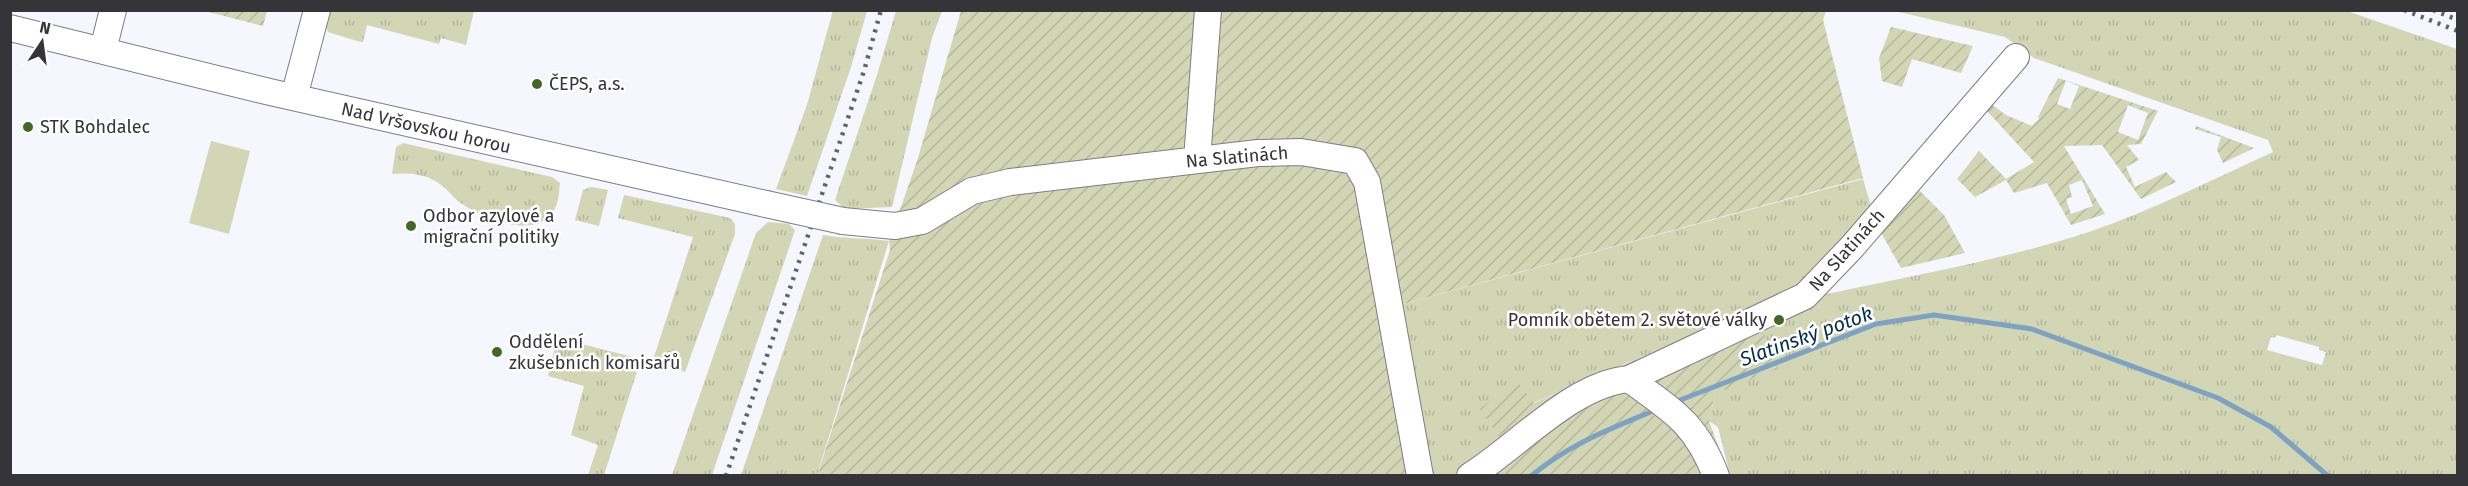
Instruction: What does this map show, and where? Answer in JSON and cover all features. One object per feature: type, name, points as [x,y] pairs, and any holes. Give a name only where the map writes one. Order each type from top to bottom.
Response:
[{"type":"street","points":[[103,50],[113,10]]},
{"type":"street","points":[[294,97],[317,10]]},
{"type":"street","points":[[1197,160],[1208,10]]},
{"type":"street","name":"Nad Vršovskou horou","points":[[10,28],[568,161],[843,221]]},
{"type":"street","name":"Na Slatinách","points":[[1470,476],[1558,411],[1612,382],[1629,379],[1805,296],[1852,248],[2016,57]]},
{"type":"street","name":"Na Slatinách","points":[[843,221],[895,226],[922,221],[972,191],[1010,182],[1197,160],[1258,153],[1301,152],[1355,161],[1367,182],[1420,476]]},
{"type":"street","points":[[1629,379],[1664,405],[1696,434],[1707,451],[1716,476]]},
{"type":"green space","points":[[833,10],[867,11],[851,67],[807,196],[776,189],[807,105]]},
{"type":"green space","points":[[205,11],[267,11],[263,26]]},
{"type":"green space","points":[[330,11],[474,11],[466,45],[441,38],[439,44],[367,25],[363,42],[360,42],[328,32],[326,25]]},
{"type":"green space","points":[[896,11],[942,11],[932,38],[892,207],[845,209],[835,200]]},
{"type":"green space","points":[[961,11],[1826,11],[1823,20],[1863,178],[1396,306],[1429,469],[1436,475],[817,476],[890,250],[889,241],[917,161]]},
{"type":"green space","points":[[1895,11],[2347,11],[2457,49],[2457,475],[1730,475],[1718,427],[1709,421],[1715,394],[1754,309],[1533,403],[1516,380],[1503,443],[1455,475],[1436,475],[1429,469],[1396,306],[1863,179],[1873,213],[1813,297],[1986,260],[2089,232],[2159,204],[2273,152],[2268,140],[2034,58],[2005,37]],"holes":[[[2276,335],[2319,347],[2319,350],[2326,352],[2322,365],[2267,350],[2271,337],[2275,338]]]},
{"type":"green space","points":[[1891,27],[1973,46],[1961,73],[1912,59],[1902,87],[1882,81],[1879,58]]},
{"type":"green space","points":[[2058,78],[2158,111],[2141,144],[2127,145],[2139,160],[2126,167],[2135,187],[2166,172],[2176,182],[2141,199],[2102,145],[2064,146],[2105,214],[2071,225],[2047,183],[2014,193],[2006,180],[1975,197],[1957,179],[1979,151],[2006,179],[2034,162],[1986,110],[1991,104],[2006,115],[2032,126],[2039,119]],"holes":[[[2066,81],[2079,86],[2070,109],[2057,104]],[[2128,105],[2148,113],[2138,140],[2118,132]],[[2082,180],[2093,206],[2071,214],[2066,199],[2072,197],[2069,185]]]},
{"type":"green space","points":[[2196,126],[2254,148],[2223,163],[2217,150],[2221,137],[2195,129]]},
{"type":"green space","points":[[211,141],[250,151],[229,234],[189,223]]},
{"type":"green space","points":[[403,143],[552,177],[560,183],[557,204],[549,217],[527,226],[500,222],[487,217],[465,206],[441,184],[431,179],[414,174],[392,174],[396,147]]},
{"type":"green space","points":[[1915,186],[1944,215],[1965,253],[1901,268],[1879,229]]},
{"type":"green space","points":[[591,187],[608,190],[599,226],[575,220],[583,190]]},
{"type":"green space","points":[[624,195],[730,218],[735,224],[735,234],[685,372],[653,360],[693,237],[618,218]]},
{"type":"green space","points":[[768,222],[789,224],[795,230],[712,475],[672,475],[756,233]]},
{"type":"green space","points":[[823,235],[889,241],[817,475],[741,475]]},
{"type":"green space","points":[[1754,309],[1778,368],[1715,394],[1709,421],[1729,475],[1455,476],[1503,443],[1480,409],[1516,380],[1534,403]]},
{"type":"green space","points":[[557,338],[641,359],[604,475],[588,475],[598,445],[571,435],[584,386],[548,376]]},
{"type":"waterway","name":"Slatinský potok","points":[[1675,402],[1876,324],[1934,315],[2032,329],[2218,398],[2271,427],[2328,476]]},
{"type":"waterway","name":"Slatinský potok","points":[[1531,476],[1577,445],[1658,409]]},
{"type":"railway","points":[[726,476],[864,71],[881,10]]},
{"type":"railway","points":[[2404,10],[2458,31]]},
{"type":"railway","points":[[2433,10],[2458,20]]},
{"type":"place","name":"ČEPS, a.s.","points":[[537,84]]},
{"type":"place","name":"STK Bohdalec","points":[[28,127]]},
{"type":"place","name":"Odbor azylové a migrační politiky","points":[[411,226]]},
{"type":"place","name":"Pomník obětem 2. světové války","points":[[1779,320]]},
{"type":"place","name":"Oddělení zkušebních komisařů","points":[[497,352]]}]
